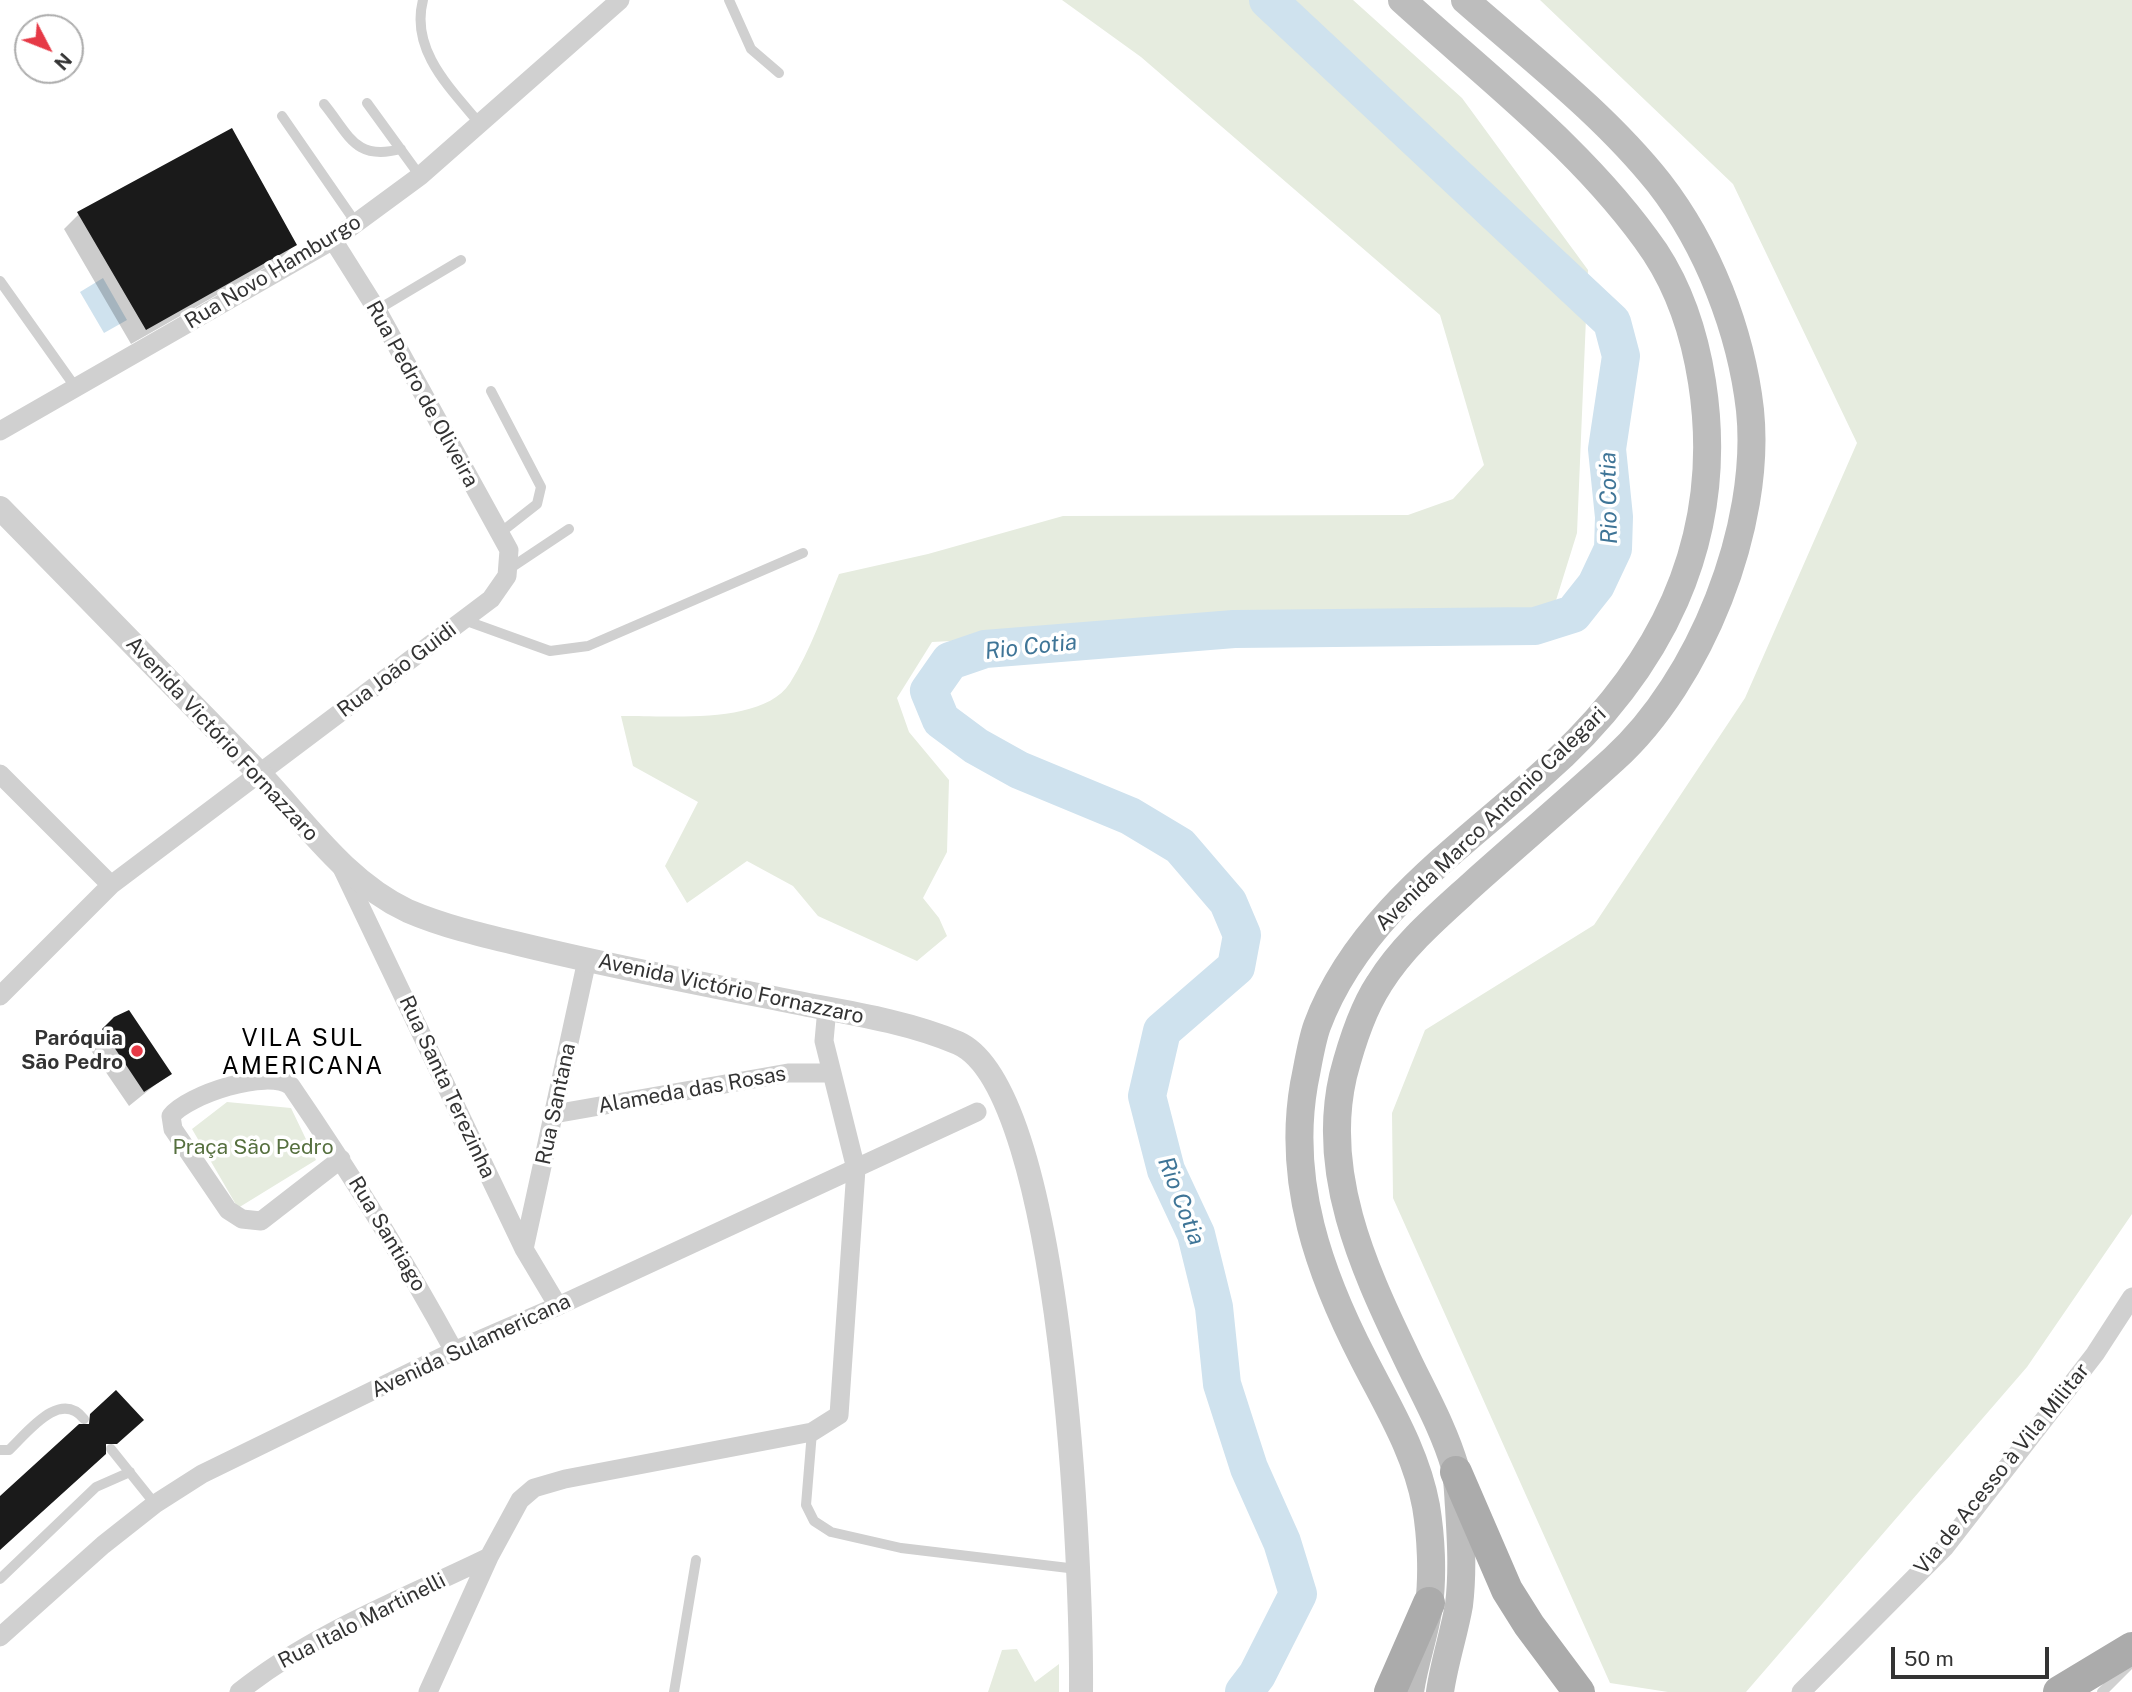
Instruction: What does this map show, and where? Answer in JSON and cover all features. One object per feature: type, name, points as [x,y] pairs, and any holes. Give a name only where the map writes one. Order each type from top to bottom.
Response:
[{"type":"main road","name":"Avenida Marco Antonio Calegari","points":[[1402,0],[1577,159],[1626,213],[1658,257],[1679,300],[1697,349],[1708,416],[1708,474],[1700,534],[1677,597],[1649,652],[1603,712],[1545,773],[1454,850],[1388,914],[1346,968],[1317,1027],[1303,1088],[1298,1160],[1303,1197],[1317,1253],[1343,1318],[1400,1427],[1426,1506],[1429,1603],[1410,1692]]},
{"type":"main road","name":"Avenida Marco Antonio Calegari","points":[[1440,1692],[1458,1608],[1462,1553],[1456,1472],[1435,1415],[1372,1279],[1347,1213],[1336,1152],[1342,1081],[1354,1039],[1378,984],[1424,927],[1620,754],[1690,664],[1735,552],[1748,471],[1750,413],[1739,350],[1719,293],[1695,237],[1660,184],[1615,133],[1465,0]]},
{"type":"main road","points":[[1456,1472],[1507,1590],[1529,1625],[1580,1692]]},
{"type":"main road","points":[[1390,1692],[1429,1603]]},
{"type":"main road","points":[[2059,1692],[2132,1648]]},
{"type":"street","name":"Rua Novo Hamburgo","points":[[0,431],[332,240],[420,176],[621,0]]},
{"type":"street","name":"Rua Pedro de Oliveira","points":[[332,240],[377,310],[506,550]]},
{"type":"street","name":"Avenida Victório Fornazzaro","points":[[0,508],[259,773],[341,864],[404,909],[457,929],[587,960],[827,1008],[963,1045],[982,1061],[1003,1094],[1031,1181],[1059,1335],[1074,1474],[1080,1570],[1082,1692]]},
{"type":"street","name":"Rua João Guidi","points":[[0,996],[111,885],[491,599],[506,550]]},
{"type":"street","points":[[0,774],[111,885]]},
{"type":"street","name":"Rua Santa Terezinha","points":[[341,864],[524,1249],[558,1306]]},
{"type":"street","name":"Rua Santana","points":[[524,1249],[587,960]]},
{"type":"street","points":[[428,1692],[489,1558],[520,1500],[534,1488],[565,1479],[812,1432],[839,1415],[856,1169],[824,1041],[827,1008]]},
{"type":"street","name":"Alameda das Rosas","points":[[554,1114],[788,1073],[831,1073]]},
{"type":"street","name":"Rua Santiago","points":[[341,1160],[261,1221],[242,1219],[228,1210],[173,1129],[171,1116],[177,1109],[222,1088],[244,1083],[281,1081],[291,1086],[341,1160],[403,1257],[454,1351]]},
{"type":"street","name":"Avenida Sulamericana","points":[[0,1637],[155,1504],[202,1474],[454,1351],[558,1306],[976,1112]]},
{"type":"street","name":"Via de Acesso à Vila Militar","points":[[1801,1692],[1945,1547],[2095,1354],[2132,1297]]},
{"type":"street","name":"Rua Italo Martinelli","points":[[239,1692],[269,1667],[317,1640],[489,1558]]},
{"type":"lane","points":[[423,0],[419,16],[425,53],[480,124]]},
{"type":"lane","points":[[729,0],[751,49],[779,73]]},
{"type":"lane","points":[[368,103],[420,176]]},
{"type":"lane","points":[[324,104],[359,148],[369,154],[401,149]]},
{"type":"lane","points":[[282,116],[356,223]]},
{"type":"lane","points":[[377,310],[461,260]]},
{"type":"lane","points":[[0,281],[76,388]]},
{"type":"lane","points":[[491,391],[541,487],[537,504],[506,550]]},
{"type":"lane","points":[[506,550],[569,529]]},
{"type":"lane","points":[[464,620],[550,651],[588,646],[803,553]]},
{"type":"lane","points":[[0,1450],[9,1450],[53,1410],[67,1408],[77,1411],[84,1419]]},
{"type":"lane","points":[[812,1432],[806,1505],[814,1521],[831,1532],[901,1548],[1080,1570]]},
{"type":"lane","points":[[111,1449],[155,1504]]},
{"type":"lane","points":[[1,1579],[96,1488],[130,1472]]},
{"type":"lane","points":[[674,1692],[696,1560]]},
{"type":"lane","points":[[2102,1692],[2132,1662]]},
{"type":"green space","points":[[1062,0],[1353,0],[1462,98],[1588,270],[1577,533],[1553,610],[932,642],[897,698],[909,732],[949,780],[947,852],[923,898],[939,918],[947,936],[917,961],[818,916],[793,886],[747,861],[687,903],[665,866],[698,802],[633,766],[621,716],[712,715],[758,706],[777,697],[790,683],[804,657],[839,574],[928,554],[1063,516],[1408,515],[1453,499],[1484,465],[1440,315],[1141,57]]},
{"type":"green space","points":[[1540,0],[2132,0],[2132,1214],[2027,1367],[1746,1692],[1668,1692],[1610,1683],[1393,1198],[1392,1113],[1425,1030],[1594,925],[1745,698],[1857,443],[1733,184]]},
{"type":"green space","name":"Praça São Pedro","points":[[227,1102],[291,1108],[316,1160],[238,1208],[192,1129]]},
{"type":"green space","points":[[1017,1649],[1035,1682],[1059,1664],[1059,1692],[988,1692],[1002,1650]]},
{"type":"water","points":[[103,278],[127,320],[104,333],[80,292]]},
{"type":"building","points":[[232,128],[297,245],[146,330],[77,212]]},
{"type":"building","name":"Paróquia São Pedro","points":[[129,1010],[172,1074],[144,1092],[102,1029],[114,1017]]},
{"type":"building","points":[[116,1390],[144,1420],[117,1444],[106,1444],[106,1454],[0,1550],[0,1496],[79,1424],[89,1424],[90,1414]]},
{"type":"waterway","name":"Rio Cotia","points":[[1244,1692],[1257,1675],[1298,1594],[1282,1542],[1249,1468],[1222,1384],[1214,1307],[1196,1234],[1166,1170],[1147,1096],[1162,1031],[1236,967],[1242,935],[1228,902],[1180,846],[1130,816],[1019,770],[976,746],[941,720],[929,691],[950,661],[985,649],[1234,629],[1535,626],[1573,614],[1596,585],[1613,549],[1614,517],[1607,449],[1621,356],[1612,322],[1268,0]]},
{"type":"place","name":"Paróquia São Pedro","points":[[137,1051]]},
{"type":"district","name":"VILA SUL AMERICANA","points":[[303,1053]]}]
